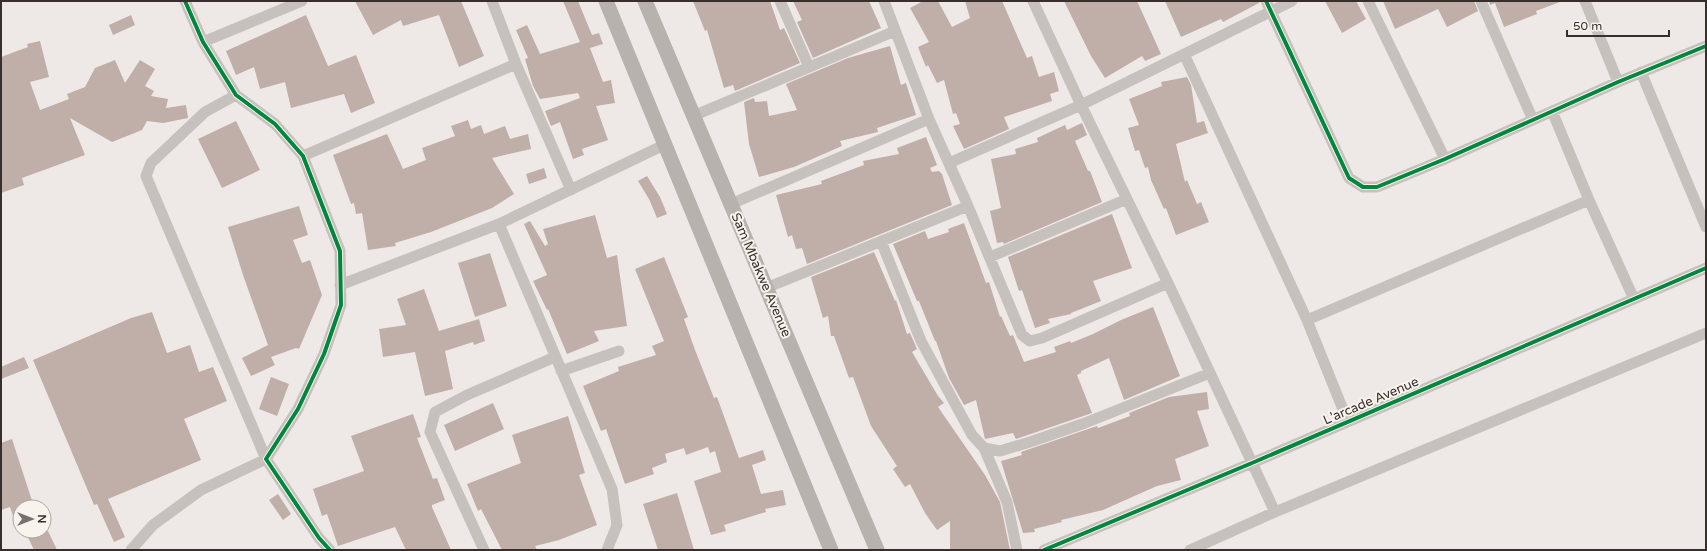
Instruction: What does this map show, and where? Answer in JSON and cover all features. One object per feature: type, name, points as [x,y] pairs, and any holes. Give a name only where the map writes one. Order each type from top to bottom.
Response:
[{"type":"main road","points":[[606,1],[666,144],[831,550]]},
{"type":"main road","name":"Sam Mbakwe Avenue","points":[[645,1],[877,550]]},
{"type":"street","points":[[131,550],[153,525],[201,490],[266,459],[298,409],[324,354],[341,305],[340,251],[303,156],[275,124],[236,95],[203,42],[185,1]]},
{"type":"street","points":[[203,42],[302,1]]},
{"type":"street","points":[[492,1],[516,64],[571,190]]},
{"type":"street","points":[[780,1],[809,67]]},
{"type":"street","points":[[1034,1],[1080,105],[1168,283],[1275,512]]},
{"type":"street","points":[[949,163],[1080,105],[1184,54],[1269,6],[1292,1]]},
{"type":"street","points":[[1368,1],[1446,159]]},
{"type":"street","points":[[1481,1],[1533,120]]},
{"type":"street","points":[[1585,1],[1618,82]]},
{"type":"street","points":[[888,2],[895,31],[929,119],[968,206],[1022,335],[1030,341],[1042,338],[1168,283]]},
{"type":"street","points":[[1269,6],[1349,178],[1363,187],[1377,187],[1446,159],[1641,72],[1706,46]]},
{"type":"street","points":[[693,116],[895,31]]},
{"type":"street","points":[[1184,54],[1307,320],[1348,422]]},
{"type":"street","points":[[303,156],[516,64]]},
{"type":"street","points":[[1641,72],[1706,227]]},
{"type":"street","points":[[236,95],[205,112],[151,163],[146,176],[266,459],[319,538],[330,550]]},
{"type":"street","points":[[1552,111],[1589,200],[1634,299]]},
{"type":"street","points":[[731,204],[929,119]]},
{"type":"street","points":[[340,285],[500,224],[666,144]]},
{"type":"street","points":[[990,258],[1127,199]]},
{"type":"street","points":[[1307,320],[1589,200]]},
{"type":"street","points":[[766,288],[968,206]]},
{"type":"street","points":[[500,224],[612,489],[617,525],[607,550]]},
{"type":"street","points":[[881,242],[922,342],[972,435],[984,448],[1007,502],[1017,550]]},
{"type":"street","name":"L’arcade Avenue","points":[[1044,550],[1252,463],[1706,268]]},
{"type":"street","points":[[1190,550],[1275,512],[1706,333]]},
{"type":"street","points":[[561,370],[619,351]]},
{"type":"street","points":[[484,550],[430,432],[435,412],[467,395],[555,357]]},
{"type":"street","points":[[984,448],[1000,451],[1030,442],[1085,423],[1210,372]]},
{"type":"building","points":[[355,1],[461,1],[484,56],[459,67],[439,15],[403,26],[401,20],[373,35]]},
{"type":"building","points":[[563,1],[578,1],[592,35],[599,33],[603,44],[590,48],[603,82],[611,80],[615,103],[596,106],[608,140],[582,149],[584,155],[573,159],[560,122],[551,126],[545,111],[580,98],[578,93],[540,99],[533,86],[525,59],[528,58],[516,30],[527,25],[540,54],[580,42]]},
{"type":"building","points":[[693,1],[770,1],[780,30],[784,28],[800,63],[735,91],[733,85],[724,88],[707,30],[705,31]]},
{"type":"building","points":[[793,1],[869,1],[881,28],[813,58],[797,22],[802,20]]},
{"type":"building","points":[[923,1],[938,1],[952,27],[970,18],[965,1],[1002,1],[1027,58],[1032,56],[1039,77],[1054,72],[1059,91],[1050,94],[1052,101],[1004,117],[1009,129],[964,149],[953,126],[960,124],[956,113],[953,114],[944,80],[937,83],[928,65],[926,67],[918,47],[929,42],[910,8]]},
{"type":"building","points":[[1064,1],[1137,1],[1161,54],[1145,61],[1142,56],[1105,78],[1091,56]]},
{"type":"building","points":[[1165,1],[1259,1],[1259,3],[1223,22],[1221,19],[1181,37]]},
{"type":"building","points":[[1325,1],[1356,1],[1366,19],[1342,33]]},
{"type":"building","points":[[1383,1],[1474,1],[1478,11],[1447,27],[1438,9],[1395,29]]},
{"type":"building","points":[[1489,1],[1560,2],[1536,11],[1537,14],[1504,27],[1495,3],[1490,5]]},
{"type":"building","points":[[131,15],[135,25],[113,35],[109,25]]},
{"type":"building","points":[[306,15],[328,66],[356,55],[375,103],[351,113],[344,94],[291,108],[285,82],[260,89],[254,67],[236,75],[226,51]]},
{"type":"building","points":[[40,41],[49,77],[30,82],[40,110],[69,99],[67,94],[85,87],[95,68],[115,60],[125,83],[140,60],[155,69],[145,86],[154,91],[151,96],[168,99],[166,108],[186,105],[188,118],[163,123],[147,121],[142,130],[112,142],[70,118],[85,155],[22,178],[24,185],[1,193],[1,57],[28,47],[27,44]]},
{"type":"building","points":[[890,46],[901,85],[906,83],[916,115],[877,128],[878,132],[840,141],[842,146],[794,167],[759,177],[749,144],[744,102],[754,98],[755,102],[767,101],[769,116],[797,110],[786,84],[848,58]]},
{"type":"building","points":[[1187,77],[1191,85],[1197,123],[1204,121],[1208,133],[1176,144],[1185,182],[1187,180],[1197,204],[1201,202],[1209,222],[1176,235],[1166,208],[1164,209],[1151,180],[1148,167],[1145,168],[1139,150],[1135,151],[1128,128],[1139,125],[1129,99],[1162,86],[1161,82]]},
{"type":"building","points":[[468,120],[471,129],[481,125],[484,134],[505,126],[510,139],[528,134],[531,149],[492,158],[514,194],[492,208],[431,232],[395,243],[396,246],[368,250],[362,213],[356,214],[354,203],[351,204],[333,155],[387,134],[403,169],[426,160],[422,148],[455,136],[451,126]]},
{"type":"building","points":[[236,121],[260,170],[222,188],[198,139]]},
{"type":"building","points":[[1082,123],[1087,135],[1075,141],[1088,171],[1090,171],[1102,202],[1004,244],[1003,242],[997,243],[990,211],[1001,208],[991,159],[1016,154],[1015,149],[1038,142],[1037,138],[1065,125],[1067,130]]},
{"type":"building","points":[[926,137],[937,165],[930,168],[932,172],[939,171],[942,174],[952,205],[807,264],[802,248],[796,249],[792,235],[788,237],[776,195],[822,184],[821,181],[864,165],[863,161],[899,154],[897,148]]},
{"type":"building","points":[[544,168],[547,178],[529,184],[526,174]]},
{"type":"building","points":[[647,176],[660,197],[667,214],[657,218],[649,199],[638,181]]},
{"type":"building","points":[[299,206],[308,235],[293,240],[302,263],[310,260],[322,295],[299,349],[296,348],[271,357],[275,365],[251,376],[242,358],[268,345],[243,275],[228,227]]},
{"type":"building","points":[[1112,214],[1132,268],[1093,281],[1101,301],[1071,314],[1048,319],[1050,323],[1035,328],[1022,290],[1019,291],[1008,257]]},
{"type":"building","points":[[595,215],[607,258],[617,255],[627,326],[594,331],[599,341],[567,354],[548,309],[547,310],[533,281],[547,275],[524,224],[530,221],[545,246],[548,244],[543,229]]},
{"type":"building","points":[[964,223],[986,283],[989,282],[1000,317],[1001,316],[1010,336],[1013,335],[1024,362],[1056,352],[1054,347],[1070,341],[1071,343],[1153,307],[1180,376],[1124,400],[1109,358],[1081,371],[1081,373],[1077,375],[1092,413],[1016,439],[1013,433],[985,439],[976,400],[964,405],[949,378],[936,341],[893,244],[925,231],[928,239],[949,232],[948,229]]},
{"type":"building","points":[[874,252],[895,301],[896,300],[907,334],[910,333],[917,349],[912,352],[938,396],[944,403],[938,407],[985,475],[1000,502],[1010,550],[950,550],[950,521],[937,530],[925,513],[910,484],[905,487],[893,469],[897,466],[871,426],[853,377],[849,378],[834,336],[831,336],[828,316],[823,318],[811,277]]},
{"type":"building","points":[[490,253],[507,306],[475,317],[458,263]]},
{"type":"building","points":[[664,257],[688,317],[684,319],[695,350],[714,398],[717,397],[739,458],[763,450],[766,460],[752,465],[761,494],[783,490],[786,505],[765,509],[766,512],[724,525],[726,531],[711,535],[694,481],[721,472],[715,451],[710,453],[708,447],[686,455],[684,448],[665,454],[667,462],[652,468],[654,474],[625,484],[606,429],[601,431],[583,386],[619,371],[618,367],[656,355],[652,346],[664,341],[635,269]]},
{"type":"building","points":[[424,289],[439,331],[479,319],[485,341],[474,345],[473,342],[445,351],[453,389],[425,396],[415,352],[383,357],[379,329],[406,325],[397,299]]},
{"type":"building","points":[[152,312],[167,353],[190,345],[199,372],[213,367],[227,401],[184,419],[201,460],[108,499],[125,537],[114,542],[97,504],[94,505],[33,360],[131,318]]},
{"type":"building","points":[[24,357],[29,368],[1,379],[1,367]]},
{"type":"building","points":[[271,377],[289,384],[277,416],[259,409]]},
{"type":"building","points":[[1207,392],[1209,409],[1197,411],[1209,446],[1175,459],[1181,480],[1157,486],[1103,510],[1061,520],[1062,522],[1034,529],[1035,532],[1023,533],[1001,461],[1022,455],[1021,452],[1097,426],[1098,428],[1130,416],[1129,413],[1169,397]]},
{"type":"building","points":[[493,403],[504,429],[455,451],[444,425]]},
{"type":"building","points":[[413,414],[421,437],[417,438],[433,479],[437,478],[445,500],[432,505],[432,507],[451,550],[406,550],[395,527],[338,546],[327,514],[322,516],[313,489],[364,471],[351,436]]},
{"type":"building","points":[[568,416],[585,473],[579,475],[597,525],[559,540],[535,546],[537,550],[502,550],[481,509],[478,511],[467,484],[521,463],[512,435]]},
{"type":"building","points":[[12,439],[31,499],[12,499],[12,513],[10,507],[1,510],[1,443]]},
{"type":"building","points":[[677,493],[694,550],[658,550],[643,504]]},
{"type":"building","points":[[278,494],[291,514],[283,520],[269,500]]},
{"type":"building","points":[[29,539],[52,539],[57,550],[34,550]]},
{"type":"cycle path","points":[[185,1],[203,42],[236,95],[275,124],[303,156],[340,251],[341,305],[324,354],[298,409],[266,459],[319,538],[330,550]]},
{"type":"cycle path","points":[[1266,1],[1349,178],[1363,187],[1377,187],[1445,159],[1618,82],[1706,46]]},
{"type":"cycle path","points":[[1044,550],[1252,463],[1706,268]]}]
